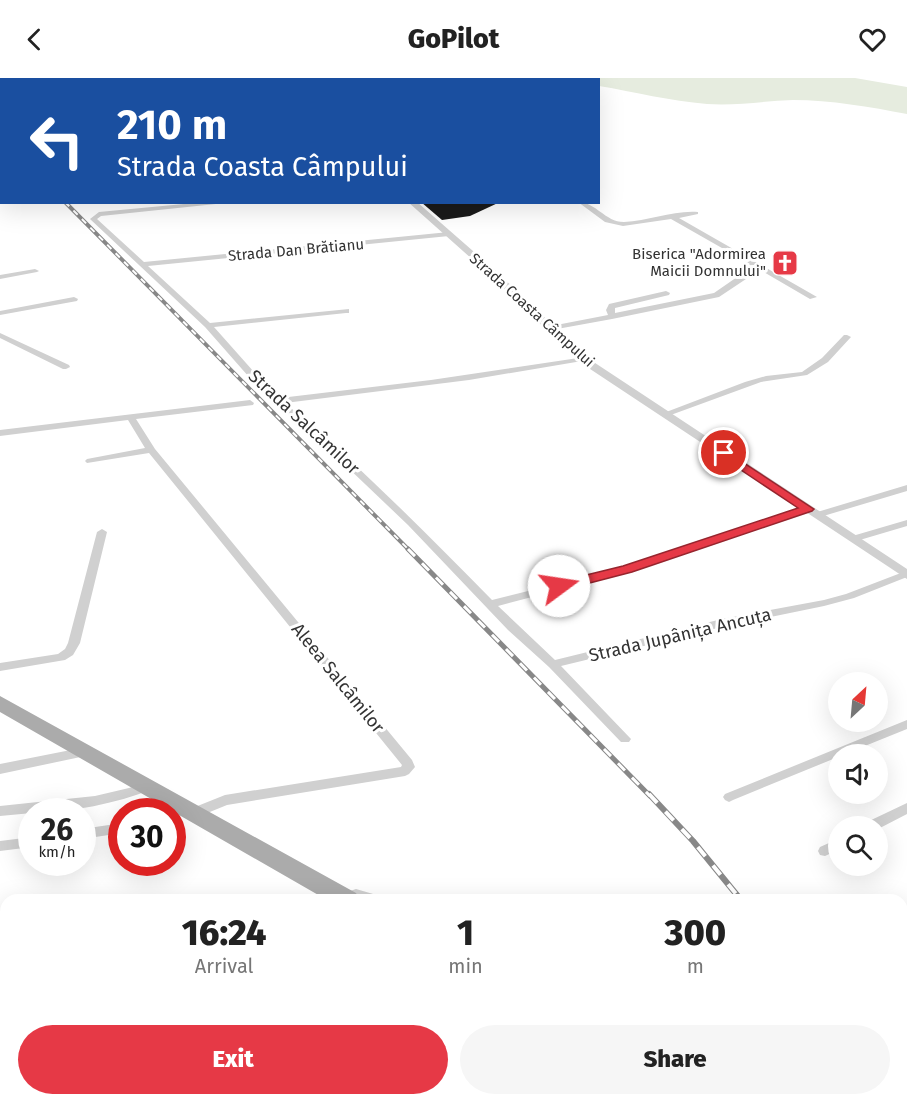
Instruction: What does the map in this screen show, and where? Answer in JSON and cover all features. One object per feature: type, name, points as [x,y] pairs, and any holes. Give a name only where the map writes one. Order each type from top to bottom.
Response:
[{"type":"main road","points":[[0,703],[148,786],[165,798]]},
{"type":"main road","points":[[186,813],[336,894]]},
{"type":"street","points":[[126,204],[127,212],[193,204]]},
{"type":"street","name":"Strada Coasta Câmpului","points":[[414,204],[582,359],[907,575]]},
{"type":"street","points":[[584,204],[607,221],[615,223],[632,224],[696,213]]},
{"type":"street","name":"Strada Salcâmilor","points":[[127,212],[94,216],[93,219],[208,325],[267,392],[326,441],[512,627],[553,664]]},
{"type":"street","points":[[673,217],[813,297]]},
{"type":"street","name":"Strada Dan Brătianu","points":[[142,264],[449,234]]},
{"type":"street","points":[[549,329],[716,295],[743,278],[755,262]]},
{"type":"street","points":[[0,277],[35,271]]},
{"type":"street","points":[[612,317],[610,310],[612,306],[666,293]]},
{"type":"street","points":[[0,313],[74,299]]},
{"type":"street","points":[[208,325],[346,311]]},
{"type":"street","points":[[0,335],[66,367]]},
{"type":"street","points":[[665,414],[734,387],[765,379],[802,374],[811,370],[837,349],[847,337]]},
{"type":"street","points":[[279,401],[435,383],[582,359]]},
{"type":"street","points":[[0,433],[250,403]]},
{"type":"street","name":"Aleea Salcâmilor","points":[[130,417],[151,450],[401,754],[409,767],[405,771],[225,800],[186,811]]},
{"type":"street","points":[[90,461],[151,450]]},
{"type":"street","points":[[491,604],[627,569],[812,512],[907,488]]},
{"type":"street","points":[[853,539],[907,523]]},
{"type":"street","points":[[0,667],[61,657],[69,652],[77,632],[102,532]]},
{"type":"street","name":"Strada Jupânița Ancuța","points":[[553,664],[722,623],[842,598],[907,575]]},
{"type":"street","name":"Strada Jupânița Ancuța","points":[[553,664],[625,739]]},
{"type":"street","points":[[729,797],[907,724]]},
{"type":"street","points":[[0,769],[86,752]]},
{"type":"street","points":[[0,811],[104,800],[131,794],[148,786]]},
{"type":"street","points":[[888,818],[907,808]]},
{"type":"street","points":[[0,846],[18,844]]},
{"type":"shaded area","points":[[600,78],[855,78],[907,87],[907,114],[850,104],[807,100],[707,104],[600,86]]},
{"type":"building","points":[[423,204],[496,204],[470,216],[442,220]]},
{"type":"railway","points":[[67,204],[409,550]]},
{"type":"railway","points":[[408,549],[650,796]]},
{"type":"railway","points":[[649,794],[693,841],[736,894]]},
{"type":"place","name":"Biserica \"Adormirea Maicii Domnului\"","points":[[785,263]]},
{"type":"route","points":[[559,586],[627,569],[807,509],[724,453]]}]
